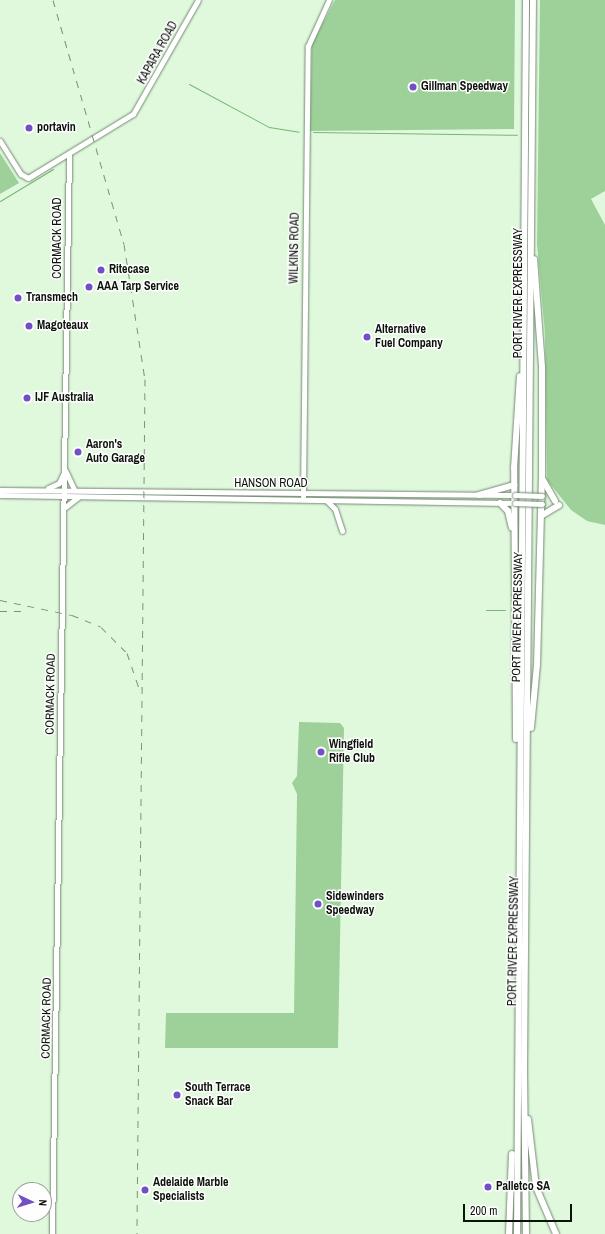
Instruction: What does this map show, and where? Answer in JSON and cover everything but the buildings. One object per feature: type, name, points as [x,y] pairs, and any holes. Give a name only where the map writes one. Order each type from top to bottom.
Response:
[{"type":"highway","name":"PORT RIVER EXPRESSWAY","points":[[517,1234],[515,1125],[524,353],[526,0]]},
{"type":"highway","name":"PORT RIVER EXPRESSWAY","points":[[526,1234],[524,1089],[533,0]]},
{"type":"highway","points":[[526,795],[537,665],[542,516],[542,367],[530,225]]},
{"type":"highway","points":[[519,790],[513,661],[515,485],[524,353]]},
{"type":"highway","points":[[542,479],[557,503],[542,516]]},
{"type":"highway","points":[[480,495],[515,485]]},
{"type":"highway","points":[[500,503],[508,512],[515,537]]},
{"type":"highway","points":[[524,1089],[536,1187],[556,1234]]},
{"type":"highway","points":[[510,1234],[515,1125]]},
{"type":"street","name":"KAPARA ROAD","points":[[69,154],[133,114],[198,0]]},
{"type":"street","name":"WILKINS ROAD","points":[[303,500],[308,46],[329,0]]},
{"type":"street","points":[[0,141],[26,178],[69,154]]},
{"type":"street","name":"CORMACK ROAD","points":[[52,1234],[69,154]]},
{"type":"street","points":[[65,469],[74,489]]},
{"type":"street","points":[[46,489],[59,482],[65,469]]},
{"type":"street","name":"HANSON ROAD","points":[[0,490],[74,489],[177,493],[542,496]]},
{"type":"street","points":[[167,499],[177,493]]},
{"type":"street","name":"HANSON ROAD","points":[[0,495],[167,499],[542,504]]},
{"type":"street","points":[[51,496],[60,499],[63,512]]},
{"type":"street","points":[[63,512],[66,503],[78,497]]},
{"type":"street","points":[[327,501],[335,509],[342,531]]},
{"type":"green space","name":"Gillman Speedway","points":[[335,0],[515,0],[514,129],[310,131],[312,44]]},
{"type":"green space","points":[[540,0],[605,0],[605,191],[591,199],[605,225],[605,525],[587,521],[571,510],[547,480],[545,333],[537,244]]},
{"type":"green space","points":[[0,153],[19,183],[0,194]]},
{"type":"green space","name":"Sidewinders Speedway","points":[[299,722],[340,723],[344,728],[338,1048],[165,1048],[166,1013],[294,1013],[297,794],[292,783],[297,776]]},
{"type":"waterway","points":[[189,84],[269,127],[299,132]]},
{"type":"waterway","points":[[313,132],[517,135]]},
{"type":"waterway","points":[[0,201],[53,169]]},
{"type":"waterway","points":[[486,610],[505,610]]},
{"type":"railway","points":[[53,0],[124,244],[145,379],[137,1234]]},
{"type":"railway","points":[[0,600],[72,615],[101,627],[127,653],[140,691]]},
{"type":"railway","points":[[0,611],[28,611]]},
{"type":"place","name":"Gillman Speedway","points":[[413,87]]},
{"type":"place","name":"portavin","points":[[29,128]]},
{"type":"place","name":"Ritecase","points":[[101,270]]},
{"type":"place","name":"AAA Tarp Service","points":[[89,287]]},
{"type":"place","name":"Transmech","points":[[18,298]]},
{"type":"place","name":"Magoteaux","points":[[29,326]]},
{"type":"place","name":"Alternative Fuel Company","points":[[367,337]]},
{"type":"place","name":"IJF Australia","points":[[27,398]]},
{"type":"place","name":"Aaron's Auto Garage","points":[[78,452]]},
{"type":"place","name":"Wingfield Rifle Club","points":[[321,752]]},
{"type":"place","name":"Sidewinders Speedway","points":[[318,904]]},
{"type":"place","name":"South Terrace Snack Bar","points":[[177,1095]]},
{"type":"place","name":"Palletco SA","points":[[488,1187]]},
{"type":"place","name":"Adelaide Marble Specialists","points":[[145,1190]]}]
